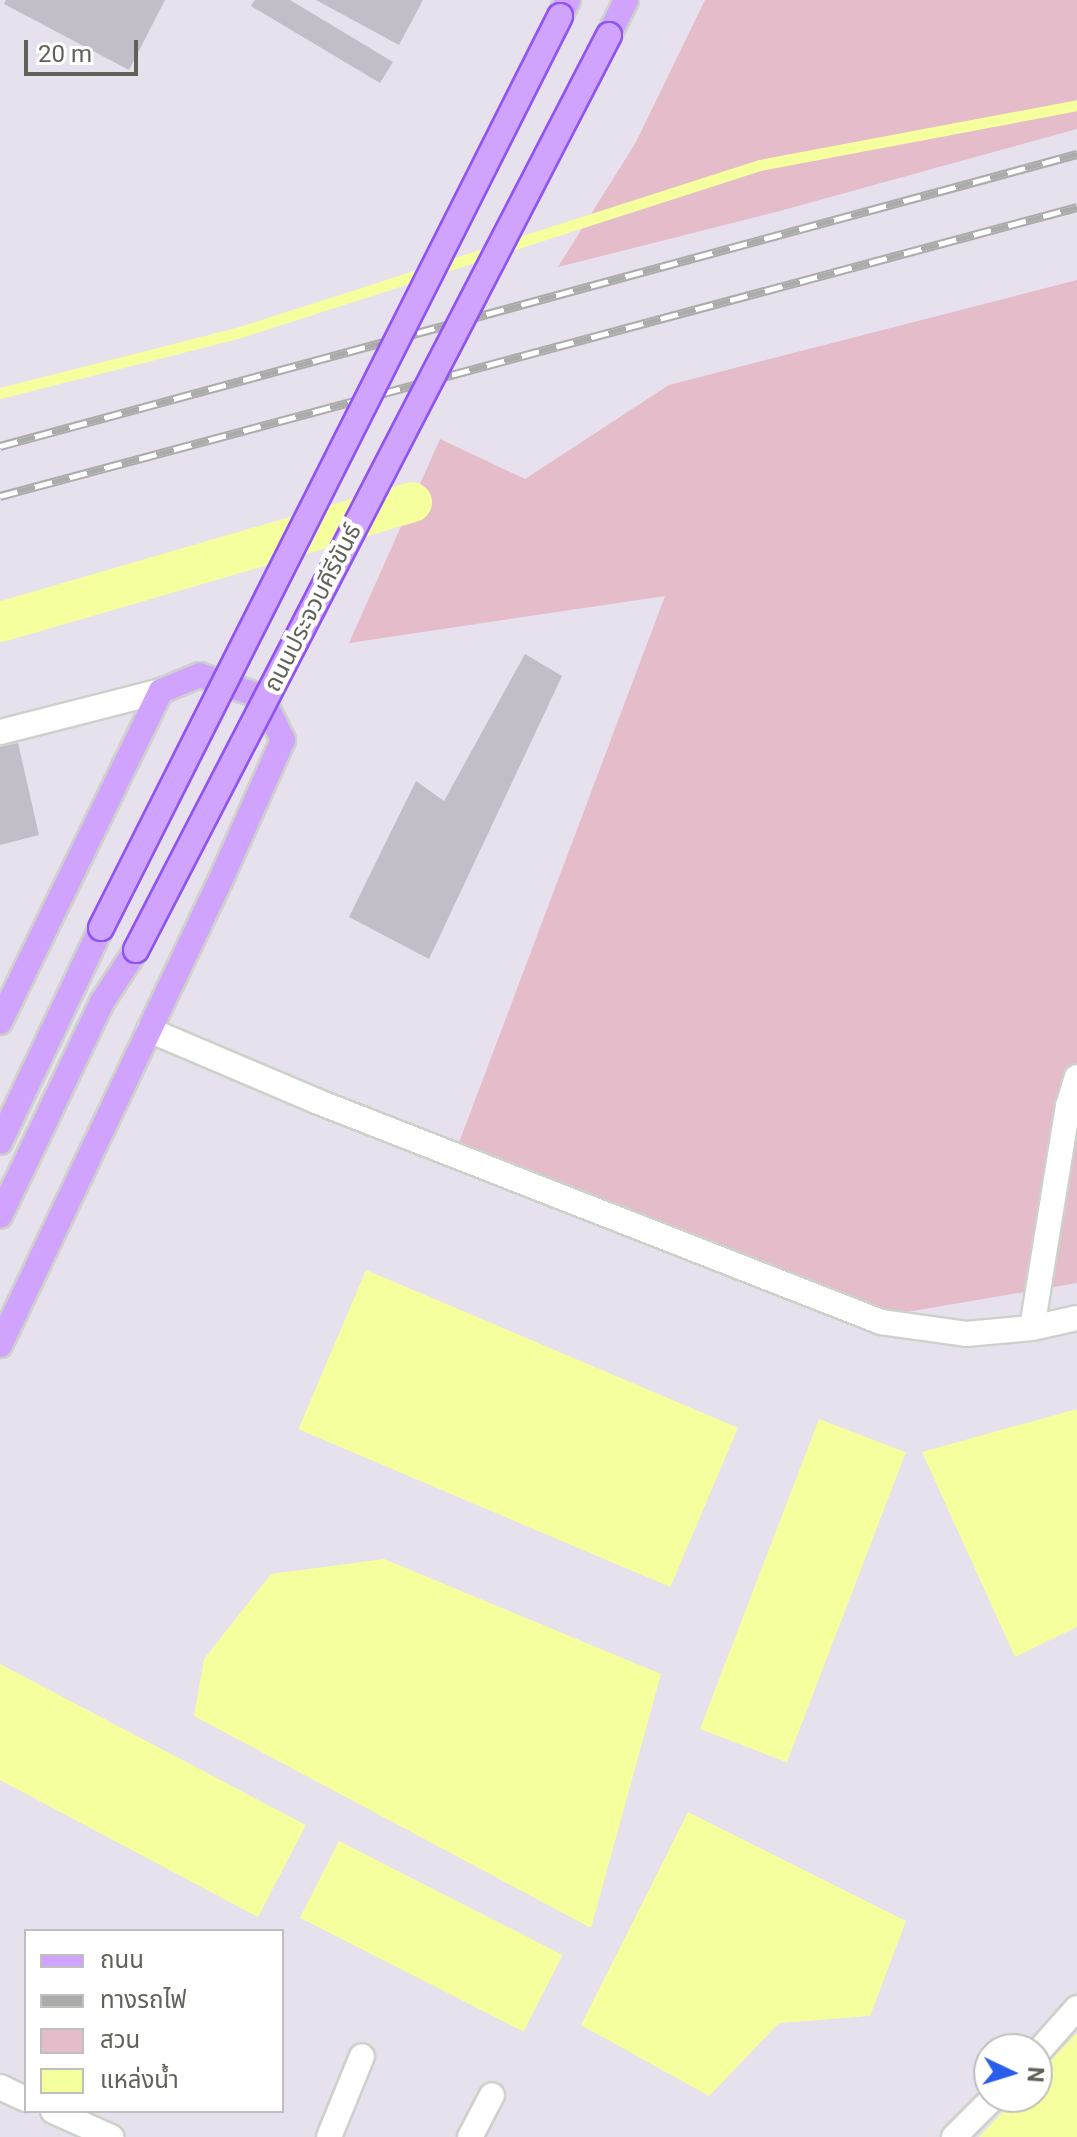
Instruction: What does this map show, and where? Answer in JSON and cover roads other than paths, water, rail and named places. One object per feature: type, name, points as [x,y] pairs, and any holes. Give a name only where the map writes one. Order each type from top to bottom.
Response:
[{"type":"main road","name":"ถนนประจวบคีรีขันธ์","points":[[0,1216],[102,1002],[136,950],[626,0]]},
{"type":"main road","name":"ถนนประจวบคีรีขันธ์","points":[[0,1142],[101,928],[564,8]]},
{"type":"main road","points":[[0,1345],[283,740],[262,697],[237,685],[200,675],[161,691],[2,1014]]},
{"type":"street","points":[[0,732],[161,691]]},
{"type":"street","points":[[149,1030],[331,1107],[881,1322],[966,1334],[1032,1328],[1077,1318]]},
{"type":"street","points":[[1032,1328],[1068,1106],[1077,1077]]},
{"type":"street","points":[[1053,2035],[1077,2008]]},
{"type":"street","points":[[329,2137],[362,2056]]},
{"type":"street","points":[[0,2087],[24,2098]]},
{"type":"street","points":[[470,2137],[492,2095]]},
{"type":"street","points":[[57,2113],[111,2137]]},
{"type":"street","points":[[954,2137],[978,2113]]},
{"type":"water","points":[[366,1270],[738,1428],[670,1587],[298,1429]]},
{"type":"water","points":[[1077,1409],[1077,1627],[1015,1657],[922,1452]]},
{"type":"water","points":[[819,1419],[906,1452],[787,1762],[700,1729]]},
{"type":"water","points":[[384,1559],[661,1674],[591,1928],[194,1716],[204,1659],[271,1574]]},
{"type":"water","points":[[0,1664],[306,1825],[258,1917],[0,1780]]},
{"type":"water","points":[[688,1812],[906,1921],[870,2016],[779,2023],[709,2096],[581,2025]]},
{"type":"water","points":[[339,1841],[563,1955],[524,2032],[300,1918]]},
{"type":"water","points":[[1077,2033],[1077,2137],[979,2137],[1002,2113],[1053,2113],[1053,2058]]},
{"type":"waterway","points":[[0,393],[237,333],[760,165],[1077,105]]},
{"type":"waterway","points":[[0,622],[412,502]]},
{"type":"railway","points":[[0,446],[1077,154]]},
{"type":"railway","points":[[0,496],[1077,207]]}]
